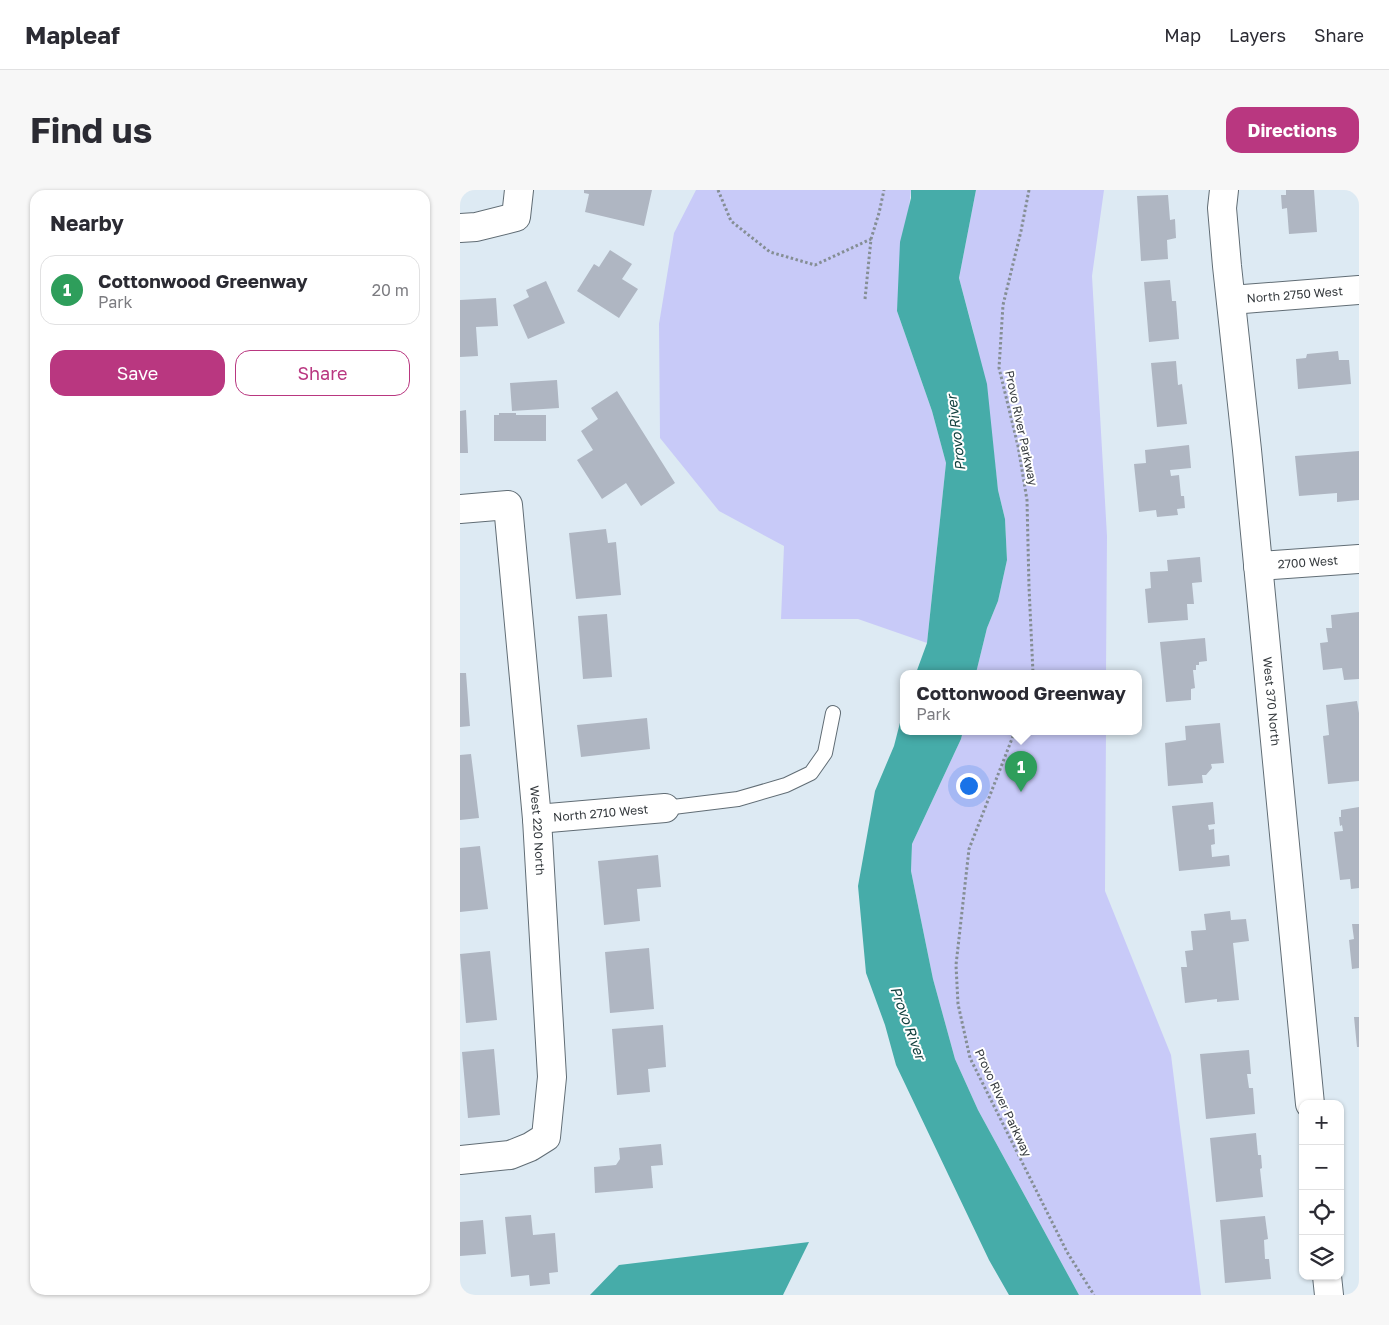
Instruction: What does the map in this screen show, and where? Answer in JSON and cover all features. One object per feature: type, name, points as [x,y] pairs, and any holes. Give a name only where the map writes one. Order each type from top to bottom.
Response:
[{"type":"street","points":[[460,228],[476,227],[516,217],[519,190]]},
{"type":"street","name":"West 370 North","points":[[1224,190],[1222,208],[1230,300],[1258,566],[1310,1100]]},
{"type":"street","name":"North 2750 West","points":[[1230,300],[1359,290]]},
{"type":"street","name":"West 220 North","points":[[460,510],[508,505],[537,818],[552,1077],[546,1137],[530,1148],[510,1155],[460,1160]]},
{"type":"street","name":"2700 West","points":[[1258,566],[1359,559]]},
{"type":"street","name":"North 2710 West","points":[[537,818],[665,808]]},
{"type":"street","points":[[1327,1280],[1329,1295]]},
{"type":"lane","points":[[665,808],[738,799],[786,785],[811,773],[825,753],[833,713]]},
{"type":"path","points":[[718,190],[731,221],[770,252],[815,265],[870,239]]},
{"type":"path","points":[[865,299],[870,239],[879,213],[884,190]]},
{"type":"path","name":"Provo River Parkway","points":[[1029,190],[1003,305],[999,368],[1018,446],[1027,500],[1033,670]]},
{"type":"path","name":"Provo River Parkway","points":[[1013,735],[969,849],[956,965],[958,1004],[970,1058],[1067,1252],[1094,1295]]},
{"type":"shaded area","points":[[696,190],[911,190],[897,311],[932,411],[946,463],[927,643],[858,619],[781,619],[784,546],[719,511],[660,438],[659,324],[674,233]]},
{"type":"shaded area","points":[[976,190],[1104,190],[1092,276],[1107,536],[1106,670],[977,670],[987,628],[998,601],[1007,560],[1005,519],[998,490],[992,438],[973,330],[959,278]]},
{"type":"shaded area","points":[[962,735],[1106,735],[1105,891],[1171,1055],[1201,1295],[1079,1295],[978,1110],[955,1059],[933,979],[911,871],[912,844]]},
{"type":"water","name":"Provo River","points":[[911,190],[976,190],[959,278],[987,384],[998,490],[1005,519],[1007,560],[998,601],[987,628],[977,670],[917,670],[927,643],[946,463],[932,411],[897,311],[900,242],[911,198]]},
{"type":"water","name":"Provo River","points":[[900,723],[900,735],[962,735],[912,844],[911,871],[933,979],[955,1059],[978,1110],[1079,1295],[1009,1295],[989,1260],[896,1065],[885,1025],[866,973],[858,886],[875,791],[894,746]]},
{"type":"water","points":[[809,1242],[783,1295],[590,1295],[619,1265]]},
{"type":"building","points":[[584,190],[652,190],[644,226],[585,212],[589,194],[584,193]]},
{"type":"building","points":[[1286,190],[1314,190],[1317,232],[1289,234],[1287,208],[1282,209],[1281,195],[1286,195]]},
{"type":"building","points":[[1168,195],[1170,220],[1175,219],[1176,238],[1167,240],[1168,259],[1141,261],[1137,196]]},
{"type":"building","points":[[610,250],[632,264],[622,279],[638,289],[619,318],[577,291],[594,264],[599,267]]},
{"type":"building","points":[[1170,280],[1172,301],[1176,301],[1179,339],[1149,342],[1144,282]]},
{"type":"building","points":[[546,281],[565,323],[528,339],[513,305],[529,297],[526,290]]},
{"type":"building","points":[[496,298],[498,326],[476,327],[478,356],[460,357],[460,300]]},
{"type":"building","points":[[1338,351],[1339,360],[1349,360],[1351,384],[1298,389],[1296,359],[1306,358],[1307,354]]},
{"type":"building","points":[[1176,361],[1178,385],[1182,384],[1187,424],[1157,427],[1151,363]]},
{"type":"building","points":[[557,380],[559,408],[512,411],[510,383]]},
{"type":"building","points":[[617,391],[675,483],[641,506],[626,483],[602,499],[577,460],[593,450],[581,431],[598,419],[591,408]]},
{"type":"building","points":[[466,410],[468,453],[460,453],[460,411]]},
{"type":"building","points":[[499,413],[546,415],[546,441],[494,441],[494,415],[499,415]]},
{"type":"building","points":[[1189,445],[1191,468],[1170,470],[1171,476],[1179,475],[1181,496],[1184,496],[1185,508],[1177,509],[1178,515],[1157,517],[1156,510],[1139,512],[1134,464],[1146,463],[1145,450]]},
{"type":"building","points":[[1359,451],[1359,500],[1337,502],[1337,493],[1299,496],[1295,456]]},
{"type":"building","points":[[606,529],[608,543],[616,542],[621,595],[576,599],[569,533]]},
{"type":"building","points":[[1200,557],[1202,582],[1192,583],[1194,604],[1187,604],[1188,620],[1148,623],[1145,589],[1151,588],[1150,572],[1168,571],[1167,560]]},
{"type":"building","points":[[1359,612],[1359,679],[1344,680],[1342,668],[1323,670],[1320,643],[1328,642],[1326,628],[1332,628],[1331,615]]},
{"type":"building","points":[[607,614],[612,677],[583,679],[578,616]]},
{"type":"building","points":[[1205,638],[1207,661],[1199,662],[1199,665],[1196,665],[1196,670],[1193,670],[1195,688],[1191,689],[1191,700],[1166,702],[1160,642]]},
{"type":"building","points":[[460,673],[466,673],[470,726],[460,727]]},
{"type":"building","points":[[1357,701],[1359,713],[1359,781],[1328,784],[1323,736],[1329,735],[1326,705]]},
{"type":"building","points":[[647,718],[650,749],[581,757],[577,725]]},
{"type":"building","points":[[1220,723],[1224,763],[1211,764],[1212,768],[1206,775],[1202,775],[1203,783],[1168,786],[1165,743],[1186,740],[1185,726]]},
{"type":"building","points":[[471,754],[479,818],[460,820],[460,755]]},
{"type":"building","points":[[1213,802],[1215,824],[1208,825],[1209,830],[1214,829],[1215,844],[1211,845],[1212,857],[1229,855],[1230,866],[1179,871],[1172,806]]},
{"type":"building","points":[[1359,807],[1359,888],[1351,889],[1350,879],[1340,880],[1334,832],[1343,831],[1342,825],[1340,826],[1339,817],[1341,817],[1341,810]]},
{"type":"building","points":[[480,846],[488,909],[460,912],[460,848]]},
{"type":"building","points":[[658,855],[661,887],[637,889],[640,921],[604,925],[598,861]]},
{"type":"building","points":[[1230,911],[1231,920],[1246,919],[1249,941],[1233,943],[1239,1000],[1217,1002],[1217,999],[1185,1003],[1181,967],[1187,967],[1185,951],[1193,950],[1191,931],[1206,930],[1204,914]]},
{"type":"building","points":[[1352,924],[1359,924],[1359,968],[1352,969],[1349,940],[1354,939]]},
{"type":"building","points":[[649,948],[654,1009],[610,1013],[605,952]]},
{"type":"building","points":[[490,951],[497,1020],[466,1023],[460,954]]},
{"type":"building","points":[[1354,1017],[1359,1017],[1359,1047],[1357,1047]]},
{"type":"building","points":[[663,1025],[666,1067],[648,1069],[650,1092],[617,1095],[612,1029]]},
{"type":"building","points":[[494,1049],[500,1115],[468,1118],[462,1052]]},
{"type":"building","points":[[1249,1050],[1251,1074],[1247,1074],[1249,1088],[1253,1088],[1255,1114],[1206,1119],[1200,1054]]},
{"type":"building","points":[[1256,1133],[1258,1155],[1261,1155],[1262,1168],[1260,1169],[1263,1197],[1216,1202],[1210,1138]]},
{"type":"building","points":[[661,1144],[663,1165],[651,1166],[653,1188],[595,1193],[594,1167],[616,1165],[620,1159],[619,1148]]},
{"type":"building","points":[[531,1215],[533,1235],[555,1233],[558,1272],[549,1273],[550,1284],[530,1286],[529,1275],[511,1277],[505,1217]]},
{"type":"building","points":[[1265,1216],[1268,1239],[1264,1240],[1265,1259],[1269,1259],[1271,1279],[1225,1283],[1220,1220]]},
{"type":"building","points":[[483,1220],[486,1254],[460,1256],[460,1222]]},
{"type":"place","name":"Cottonwood Greenway","points":[[1021,792]]}]
